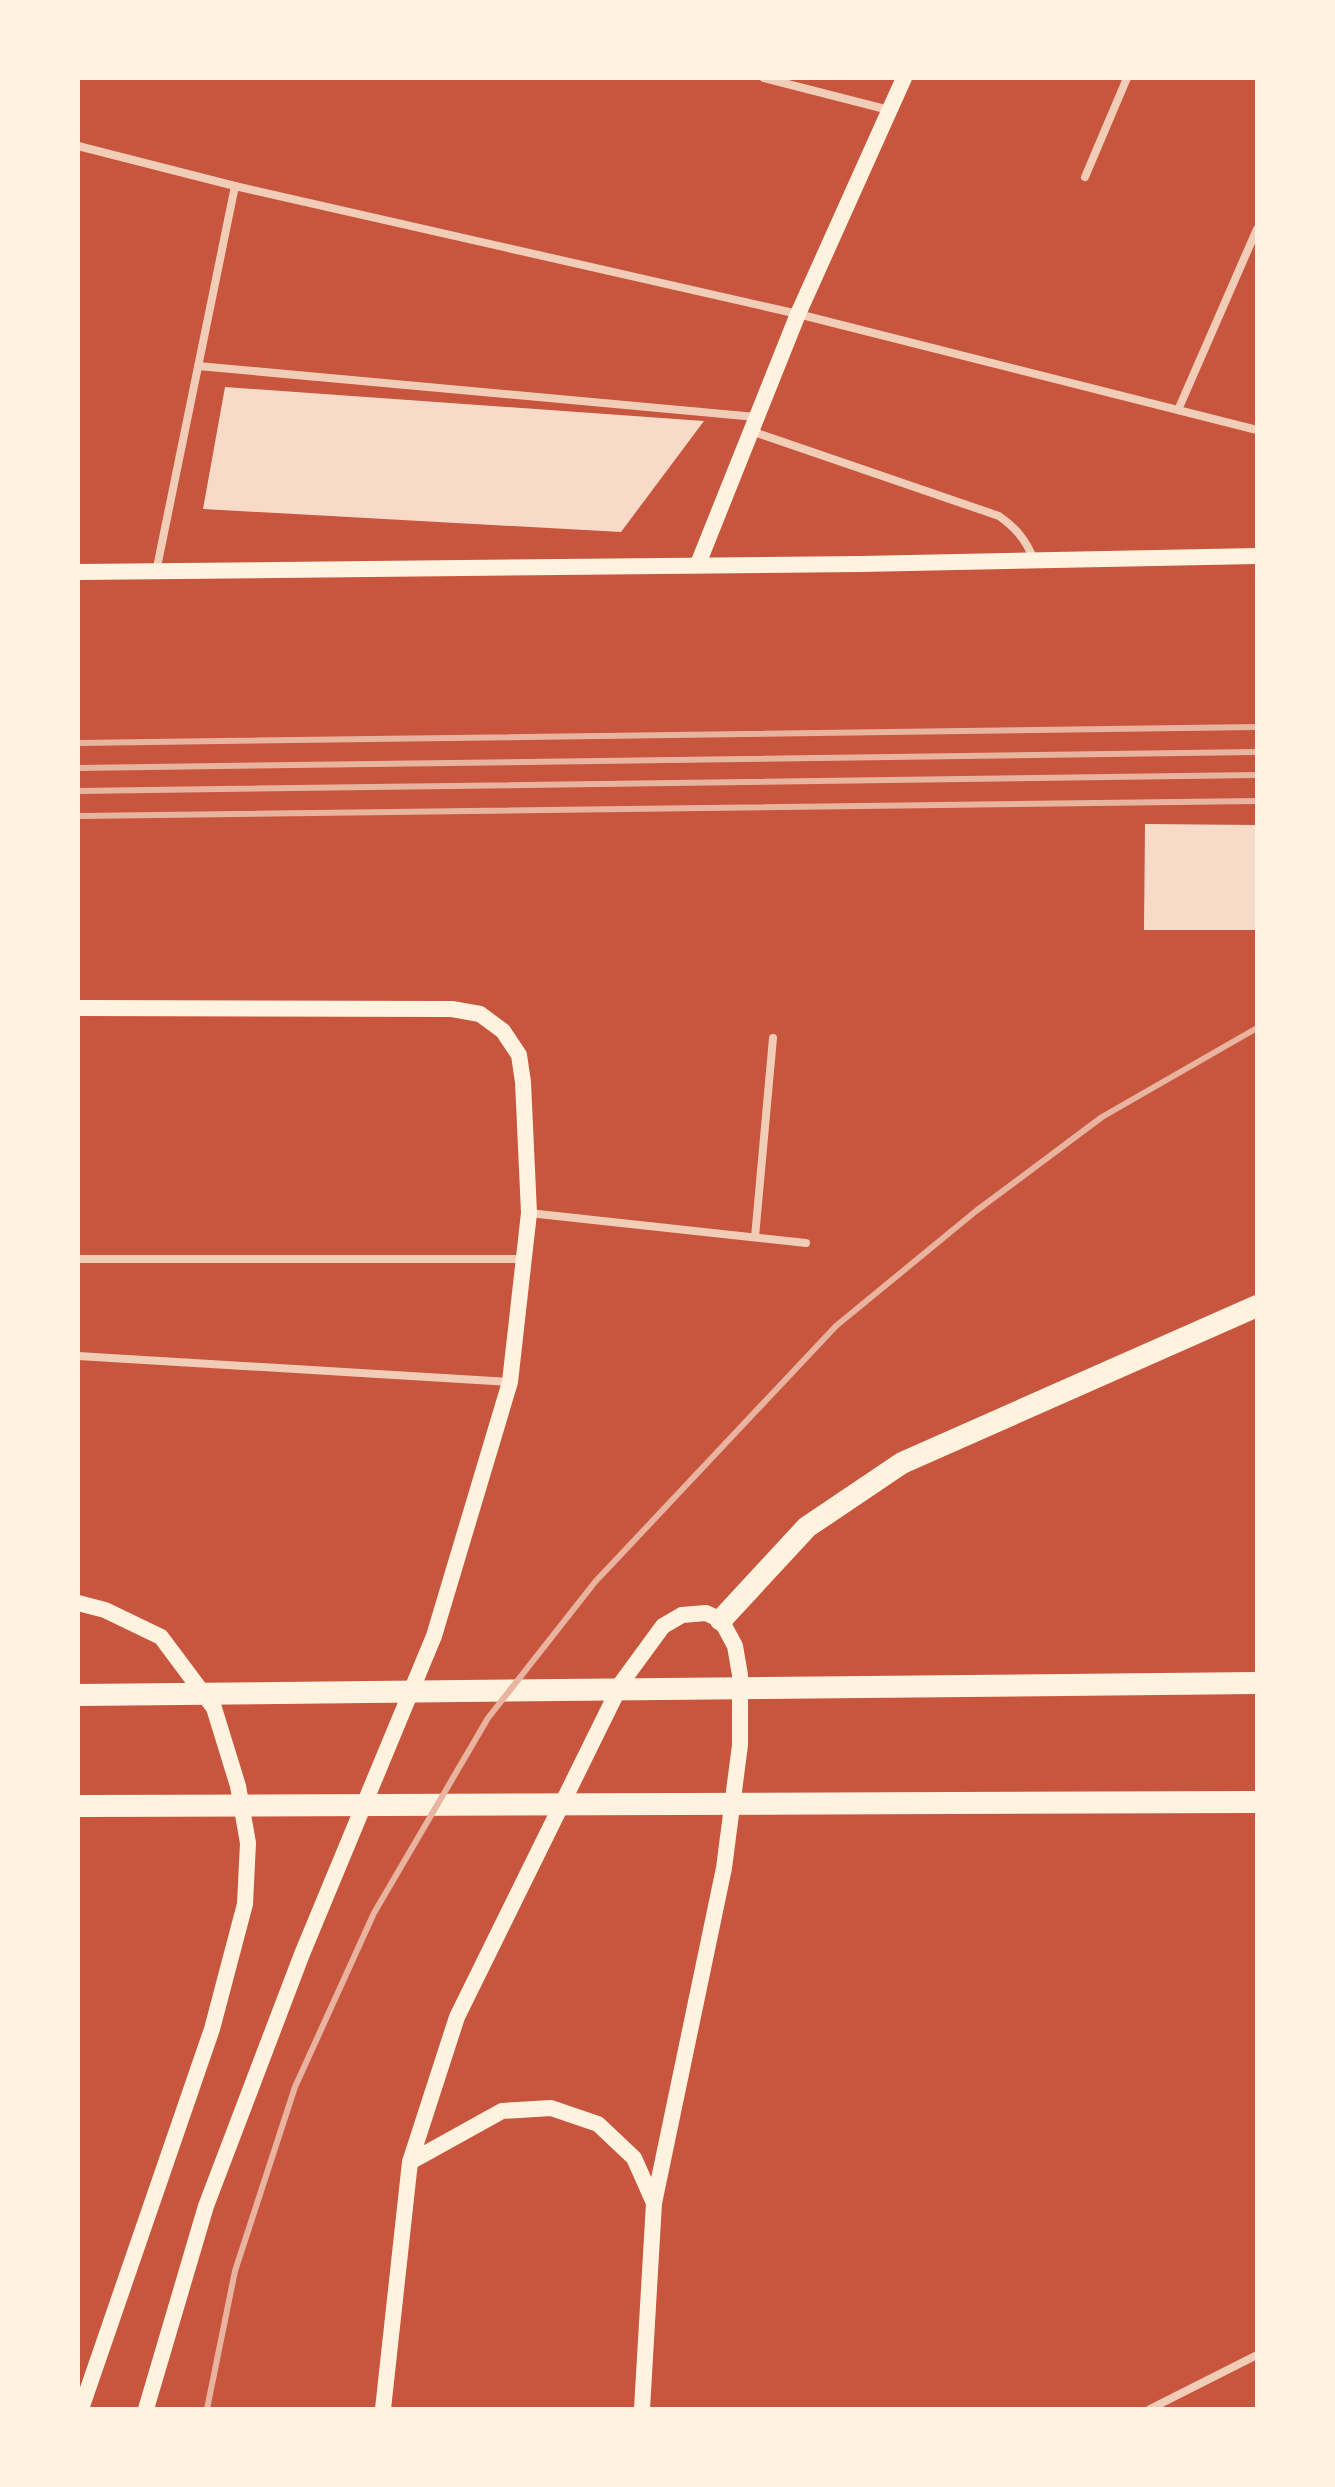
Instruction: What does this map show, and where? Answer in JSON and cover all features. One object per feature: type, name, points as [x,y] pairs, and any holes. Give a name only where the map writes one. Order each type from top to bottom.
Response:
[{"type":"highway","points":[[721,1620],[807,1527],[902,1463],[1257,1306]]},
{"type":"highway","points":[[78,1695],[1257,1683]]},
{"type":"highway","points":[[78,1806],[1257,1802]]},
{"type":"main road","points":[[698,564],[798,314],[904,78]]},
{"type":"main road","points":[[78,572],[860,564],[1257,556]]},
{"type":"main road","points":[[78,1008],[452,1009],[480,1014],[503,1031],[519,1055],[523,1082],[529,1213],[510,1382],[434,1636],[302,1954],[217,2178],[168,2328],[146,2409]]},
{"type":"main road","points":[[78,1603],[105,1610],[161,1637],[214,1708],[238,1786],[248,1843],[245,1904],[212,2029],[81,2409]]},
{"type":"main road","points":[[383,2409],[410,2162],[457,2017],[622,1682],[663,1626],[682,1615],[706,1613],[721,1620],[735,1646],[740,1675],[740,1745],[724,1868],[654,2203],[642,2409]]},
{"type":"main road","points":[[410,2162],[502,2111],[551,2108],[598,2124],[634,2158],[654,2203]]},
{"type":"street","points":[[764,78],[889,110]]},
{"type":"street","points":[[1085,177],[1127,78]]},
{"type":"street","points":[[78,146],[235,186],[798,314],[1257,430]]},
{"type":"street","points":[[156,572],[235,186]]},
{"type":"street","points":[[1178,410],[1257,229]]},
{"type":"street","points":[[198,366],[753,424],[999,516],[1027,542],[1034,560]]},
{"type":"street","points":[[755,1237],[773,1038]]},
{"type":"street","points":[[529,1213],[806,1243]]},
{"type":"street","points":[[78,1259],[523,1259]]},
{"type":"street","points":[[78,1356],[510,1382]]},
{"type":"street","points":[[1150,2409],[1257,2355]]},
{"type":"building","points":[[225,387],[704,421],[621,532],[203,509]]},
{"type":"building","points":[[1145,824],[1257,825],[1257,930],[1144,930]]},
{"type":"railway","points":[[78,743],[1257,727]]},
{"type":"railway","points":[[78,768],[1257,752]]},
{"type":"railway","points":[[78,791],[1257,775]]},
{"type":"railway","points":[[78,816],[1257,801]]},
{"type":"railway","points":[[207,2409],[235,2271],[295,2087],[374,1913],[488,1718],[595,1582],[836,1326],[976,1211],[1102,1117],[1257,1028]]}]
